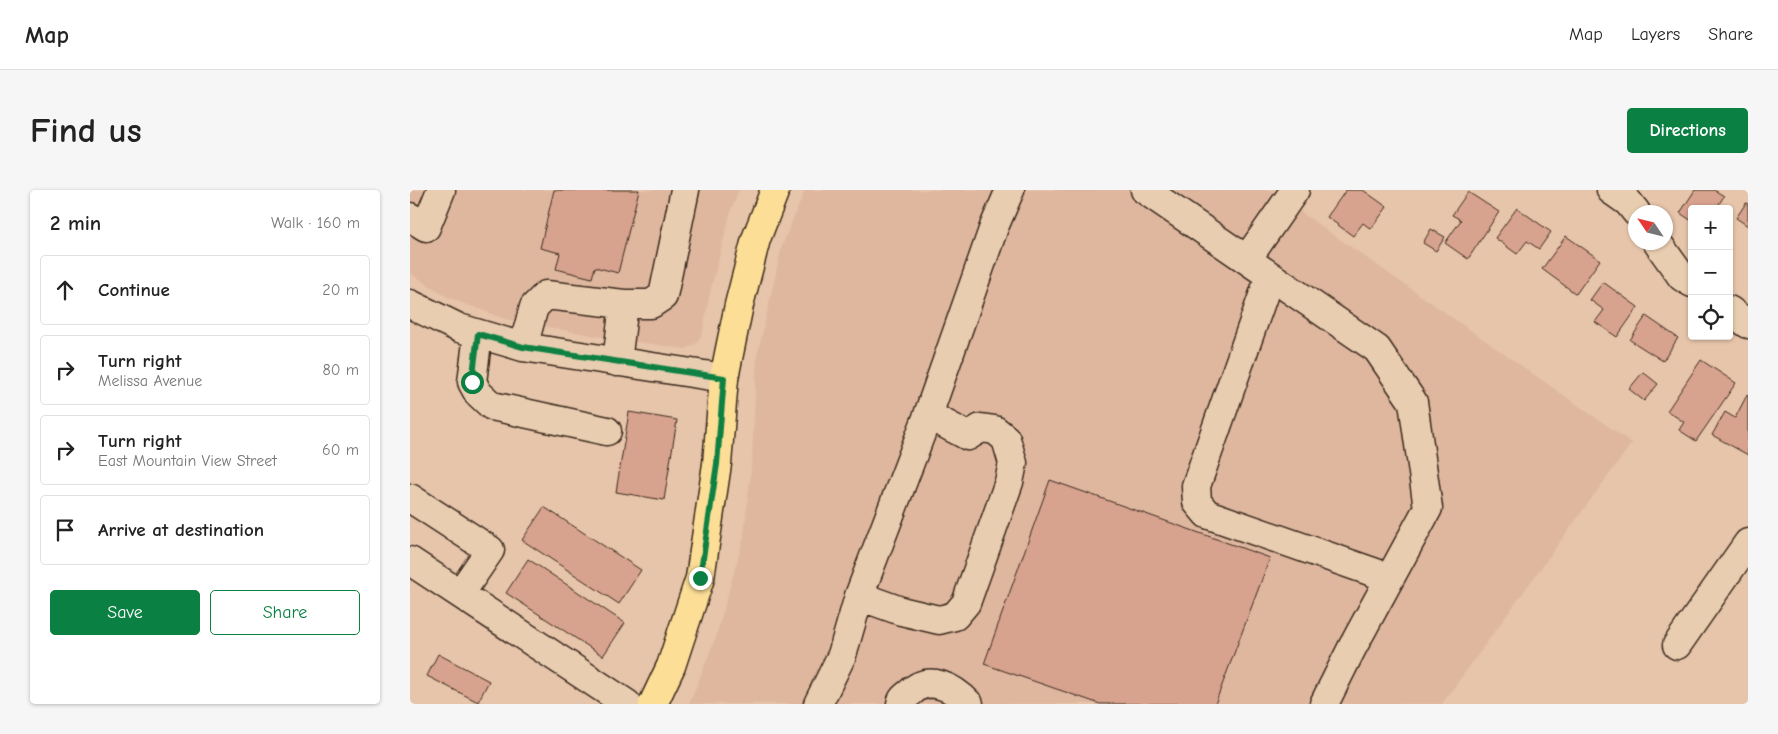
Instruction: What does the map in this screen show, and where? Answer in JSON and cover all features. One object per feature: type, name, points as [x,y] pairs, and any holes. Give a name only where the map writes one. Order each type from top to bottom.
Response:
[{"type":"main road","points":[[653,704],[671,666],[700,578],[717,464],[724,378],[738,305],[756,239],[775,190]]},
{"type":"street","points":[[410,218],[426,228],[441,190]]},
{"type":"street","points":[[523,347],[534,307],[546,295],[624,304],[651,304],[663,296],[685,190]]},
{"type":"street","points":[[818,704],[842,655],[859,596],[928,415],[994,227],[1010,190]]},
{"type":"street","points":[[1144,190],[1377,349],[1413,402],[1428,508],[1324,704]]},
{"type":"street","points":[[1247,260],[1296,190]]},
{"type":"street","points":[[1663,250],[1682,277],[1688,281]]},
{"type":"street","points":[[1270,276],[1196,486],[1197,502],[1207,514],[1390,578]]},
{"type":"street","points":[[410,304],[459,328],[523,347],[724,378]]},
{"type":"street","points":[[617,362],[624,304]]},
{"type":"street","points":[[1733,313],[1748,324]]},
{"type":"street","points":[[478,334],[472,382],[478,393],[492,406],[606,431]]},
{"type":"street","points":[[859,596],[901,611],[939,620],[955,616],[966,603],[1009,482],[1013,463],[1006,440],[995,430],[981,428],[968,436],[928,415]]},
{"type":"street","points":[[410,498],[490,550],[460,594]]},
{"type":"street","points":[[1677,645],[1748,542]]},
{"type":"street","points":[[410,561],[627,704]]},
{"type":"street","points":[[901,704],[902,700],[917,686],[939,683],[961,695],[969,704]]},
{"type":"shaded area","points":[[410,190],[739,190],[731,211],[710,292],[703,332],[697,343],[686,349],[596,336],[505,319],[447,297],[410,273]]},
{"type":"shaded area","points":[[805,190],[1273,190],[1305,215],[1632,443],[1442,704],[689,704],[716,637],[744,536],[752,458],[757,356],[782,246]]},
{"type":"building","points":[[554,190],[639,190],[618,273],[595,267],[592,278],[556,269],[560,253],[540,248]]},
{"type":"building","points":[[1346,190],[1363,190],[1387,207],[1371,229],[1363,223],[1353,236],[1327,217]]},
{"type":"building","points":[[1695,190],[1714,190],[1724,196],[1718,205],[1688,205],[1688,218],[1680,213]]},
{"type":"building","points":[[1468,192],[1499,212],[1468,259],[1445,243],[1461,220],[1452,215]]},
{"type":"building","points":[[1746,203],[1748,204],[1748,226],[1736,218]]},
{"type":"building","points":[[1517,208],[1551,232],[1539,249],[1527,241],[1517,254],[1495,238]]},
{"type":"building","points":[[1431,229],[1445,237],[1436,251],[1423,243]]},
{"type":"building","points":[[1566,236],[1600,260],[1576,294],[1542,269]]},
{"type":"building","points":[[1603,282],[1638,307],[1617,337],[1595,322],[1604,310],[1590,300]]},
{"type":"building","points":[[1646,316],[1678,338],[1663,361],[1630,340]]},
{"type":"building","points":[[1701,360],[1736,383],[1696,441],[1679,430],[1684,422],[1667,411]]},
{"type":"building","points":[[1643,372],[1658,384],[1644,401],[1629,389]]},
{"type":"building","points":[[1747,395],[1748,455],[1712,435],[1725,412],[1735,418]]},
{"type":"building","points":[[629,412],[677,420],[664,500],[616,492]]},
{"type":"building","points":[[1050,480],[1270,558],[1215,704],[1100,704],[984,664]]},
{"type":"building","points":[[544,507],[641,570],[619,604],[522,540]]},
{"type":"building","points":[[528,559],[625,623],[603,656],[506,593]]},
{"type":"building","points":[[438,654],[489,681],[478,702],[427,676]]},
{"type":"route","points":[[472,382],[478,334],[523,347],[724,378],[717,464],[700,578]]}]
